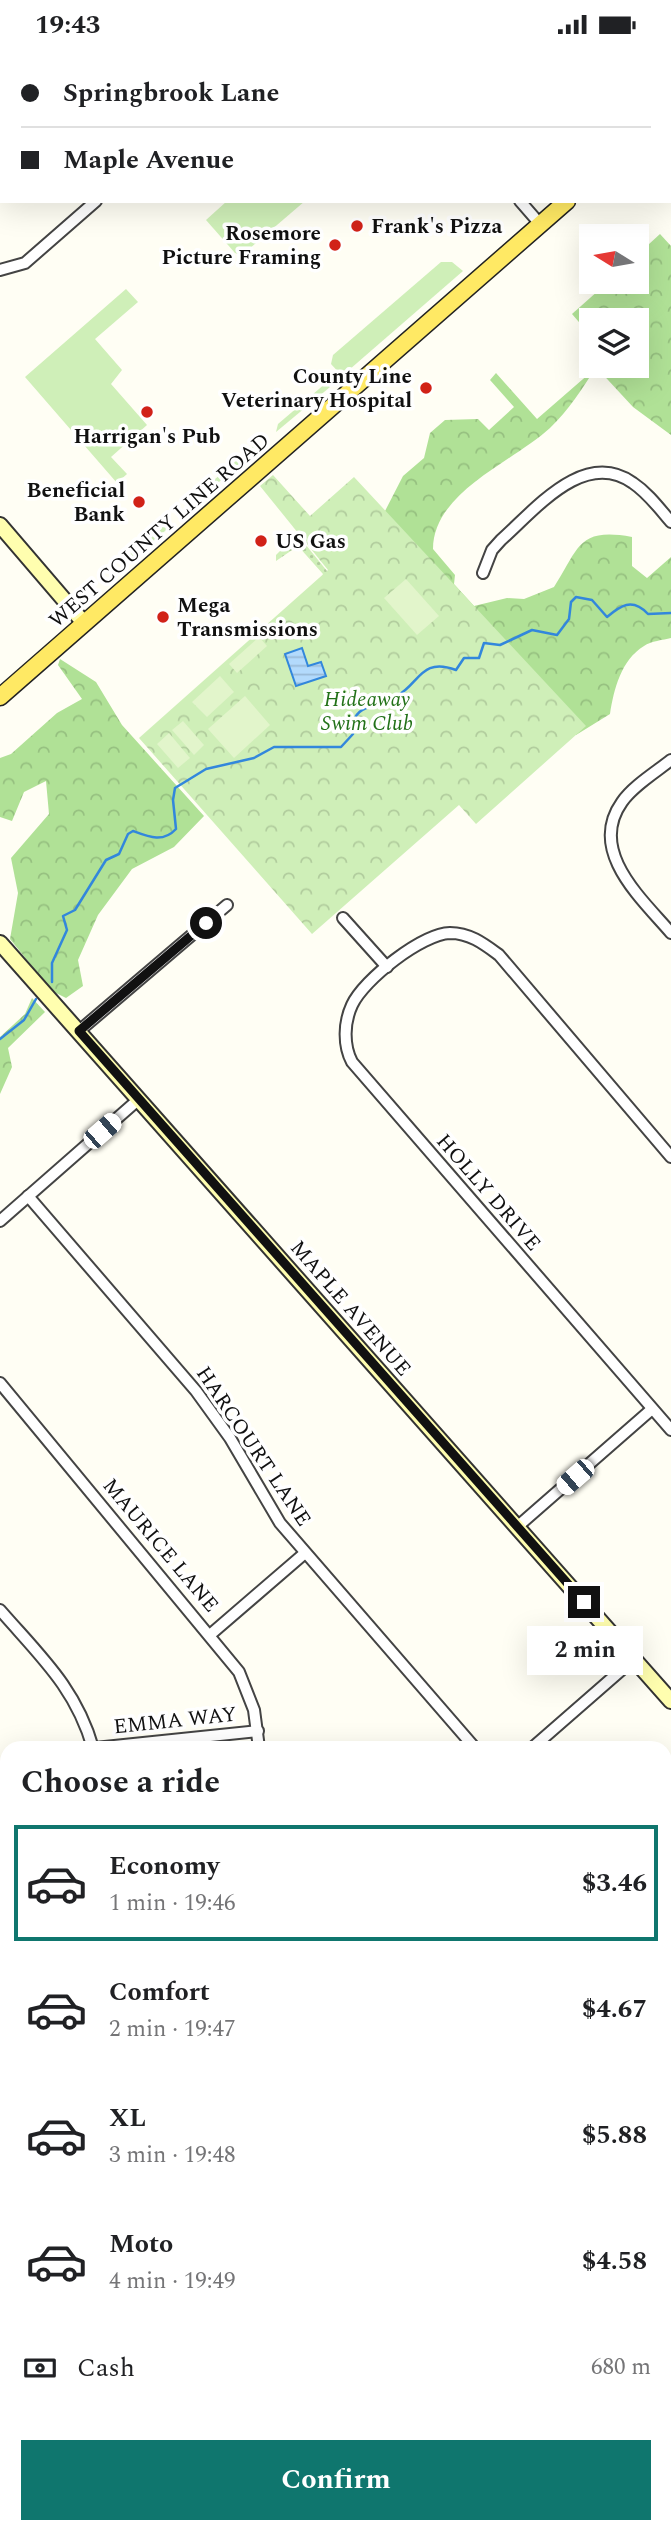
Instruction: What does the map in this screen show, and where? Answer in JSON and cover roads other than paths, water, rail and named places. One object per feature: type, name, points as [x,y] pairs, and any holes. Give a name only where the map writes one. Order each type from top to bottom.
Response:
[{"type":"main road","name":"WEST COUNTY LINE ROAD","points":[[0,697],[565,203]]},
{"type":"street","points":[[5,269],[36,255],[94,203]]},
{"type":"street","points":[[522,203],[540,225]]},
{"type":"street","points":[[483,573],[492,550],[501,540],[567,482],[585,475],[606,473],[626,478],[645,492],[671,522]]},
{"type":"street","points":[[0,525],[84,623]]},
{"type":"street","points":[[671,759],[622,801],[613,825],[612,849],[619,871],[671,933]]},
{"type":"street","points":[[79,1031],[227,905]]},
{"type":"street","points":[[343,918],[387,967]]},
{"type":"street","name":"HOLLY DRIVE","points":[[671,1157],[499,955],[477,939],[453,933],[429,938],[387,967],[361,992],[349,1012],[345,1044],[352,1062],[671,1430]]},
{"type":"street","name":"MAPLE AVENUE","points":[[0,943],[671,1702]]},
{"type":"street","points":[[0,1221],[139,1099]]},
{"type":"street","name":"HARCOURT LANE","points":[[28,1196],[196,1391],[230,1438],[280,1523],[469,1741]]},
{"type":"street","name":"MAURICE LANE","points":[[0,1383],[211,1635],[244,1681],[259,1741]]},
{"type":"street","points":[[517,1527],[652,1409]]},
{"type":"street","points":[[211,1635],[305,1553]]},
{"type":"street","points":[[0,1610],[65,1685],[83,1716],[92,1741]]},
{"type":"street","points":[[540,1741],[634,1659]]},
{"type":"street","name":"EMMA WAY","points":[[162,1741],[258,1731]]},
{"type":"water","points":[[302,648],[308,666],[321,662],[326,676],[296,686],[285,654]]},
{"type":"waterway","points":[[52,982],[52,963],[67,930],[63,916],[75,910],[106,860],[119,854],[128,834],[133,831],[150,837],[161,837],[176,829],[173,800],[175,788],[206,769],[254,758],[274,747],[341,747],[353,734],[355,717],[360,712],[405,691],[428,669],[444,667],[456,670],[464,658],[479,658],[484,643],[500,645],[532,630],[557,635],[569,619],[571,602],[576,597],[592,600],[607,617],[626,605],[637,606],[648,614],[671,613]]},
{"type":"waterway","points":[[0,1039],[24,1020],[36,999]]},
{"type":"place","name":"Frank's Pizza","points":[[357,226]]},
{"type":"place","name":"Rosemore Picture Framing","points":[[335,245]]},
{"type":"place","name":"County Line Veterinary Hospital","points":[[426,388]]},
{"type":"place","name":"Harrigan's Pub","points":[[147,412]]},
{"type":"place","name":"Beneficial Bank","points":[[139,502]]},
{"type":"place","name":"US Gas","points":[[261,541]]},
{"type":"place","name":"Mega Transmissions","points":[[163,617]]},
{"type":"park label","name":"Hideaway Swim Club","points":[[367,711]]}]
